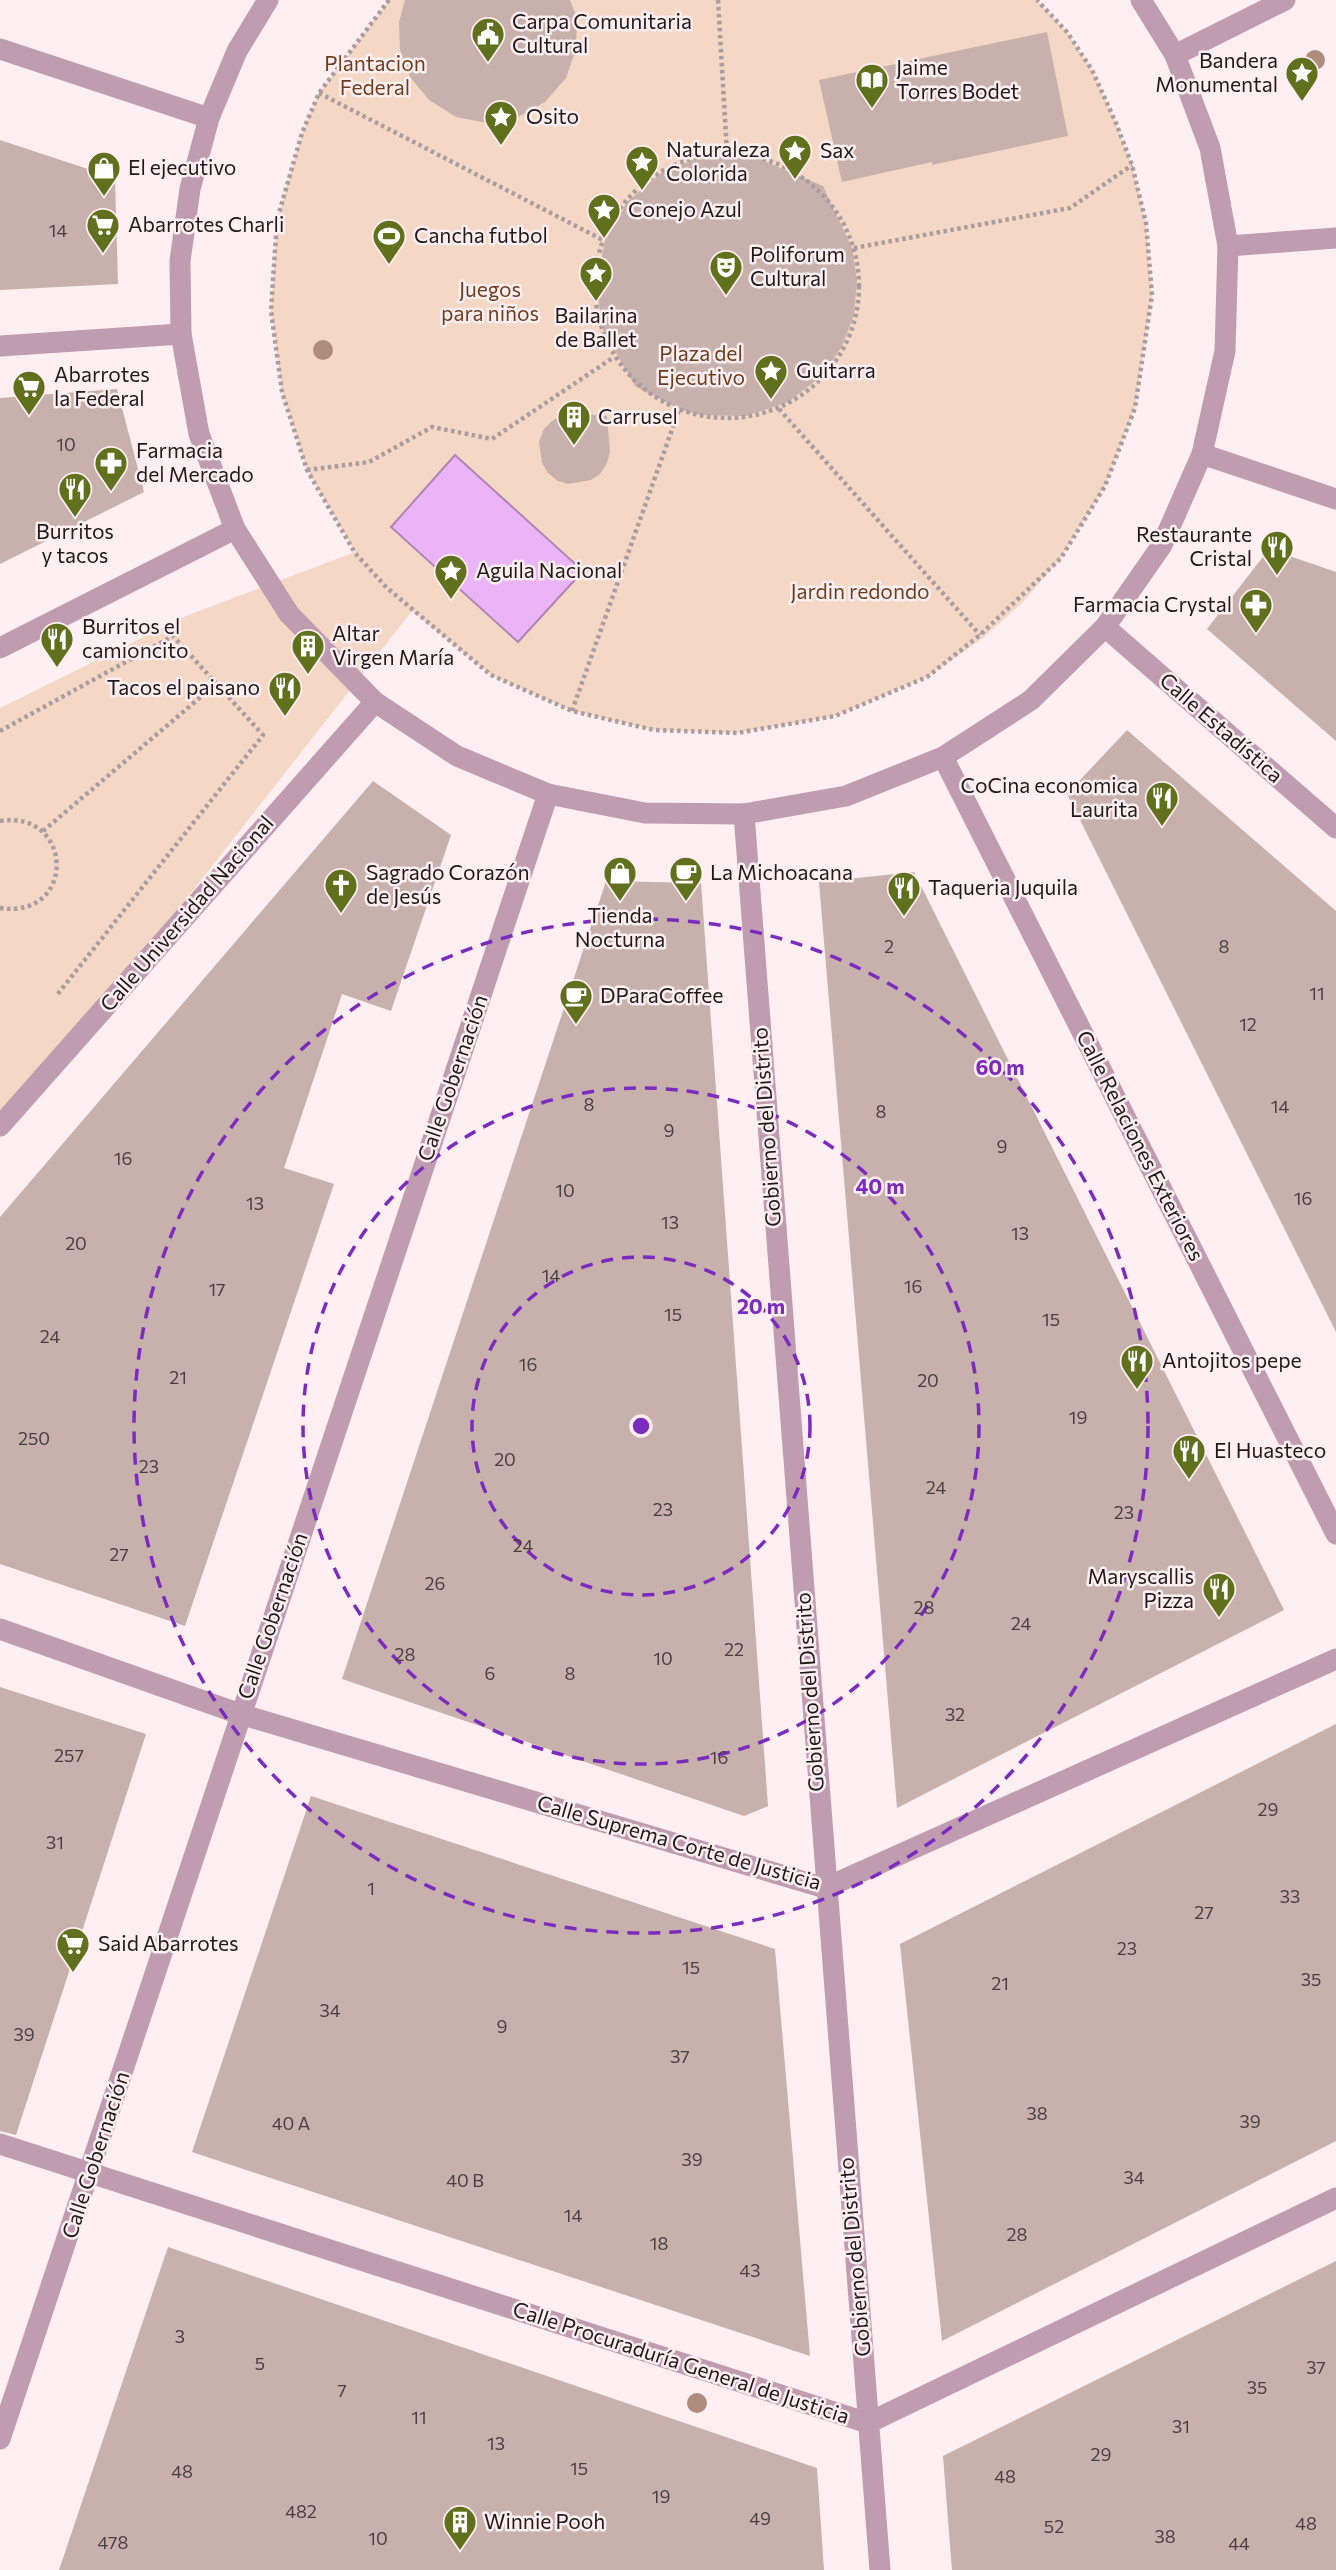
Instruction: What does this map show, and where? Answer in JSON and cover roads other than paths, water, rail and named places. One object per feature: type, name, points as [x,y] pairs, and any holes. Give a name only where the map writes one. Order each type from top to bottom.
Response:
[{"type":"street","points":[[268,0],[237,51],[209,118],[190,189],[180,261],[181,334],[199,434],[235,529],[289,614],[375,702],[457,756],[548,794],[645,813],[744,814],[846,796],[943,757],[1031,700],[1105,627],[1162,545],[1202,454],[1225,351],[1228,246],[1210,148],[1175,55],[1141,0]]},
{"type":"street","points":[[1175,55],[1284,0]]},
{"type":"street","points":[[0,49],[209,118]]},
{"type":"street","points":[[1228,246],[1336,238]]},
{"type":"street","points":[[0,346],[181,334]]},
{"type":"street","points":[[1202,454],[1336,499]]},
{"type":"street","points":[[0,648],[235,529]]},
{"type":"street","name":"Calle Estadística","points":[[1105,627],[1336,828]]},
{"type":"street","name":"Calle Universidad Nacional","points":[[0,1126],[375,702]]},
{"type":"street","name":"Calle Relaciones Exteriores","points":[[943,757],[1336,1534]]},
{"type":"street","name":"Calle Gobernación","points":[[0,2439],[548,794]]},
{"type":"street","name":"Gobierno del Distrito","points":[[744,814],[825,1888],[880,2570]]},
{"type":"street","name":"Calle Suprema Corte de Justicia","points":[[0,1629],[240,1714],[825,1888],[1336,1659]]},
{"type":"street","name":"Calle Procuraduría General de Justicia","points":[[0,2144],[868,2423],[1336,2198]]},
{"type":"place","name":"Carpa Comunitaria Cultural","points":[[488,64]]},
{"type":"place","name":"Bandera Monumental","points":[[1302,103]]},
{"type":"place","name":"Jaime Torres Bodet","points":[[872,110]]},
{"type":"place","name":"Osito","points":[[501,147]]},
{"type":"place","name":"Sax","points":[[795,181]]},
{"type":"place","name":"Naturaleza Colorida","points":[[642,192]]},
{"type":"place","name":"El ejecutivo","points":[[104,198]]},
{"type":"place","name":"Conejo Azul","points":[[604,240]]},
{"type":"place","name":"Abarrotes Charli","points":[[103,255]]},
{"type":"place","name":"Cancha futbol","points":[[389,266]]},
{"type":"place","name":"Poliforum Cultural","points":[[726,297]]},
{"type":"place","name":"Bailarina de Ballet","points":[[596,303]]},
{"type":"place","name":"Guitarra","points":[[771,401]]},
{"type":"place","name":"Abarrotes la Federal","points":[[29,417]]},
{"type":"place","name":"Carrusel","points":[[574,447]]},
{"type":"place","name":"Farmacia del Mercado","points":[[111,493]]},
{"type":"place","name":"Burritos y tacos","points":[[75,519]]},
{"type":"place","name":"Restaurante Cristal","points":[[1277,577]]},
{"type":"place","name":"Aguila Nacional","points":[[451,601]]},
{"type":"place","name":"Farmacia Crystal","points":[[1256,635]]},
{"type":"place","name":"Burritos el camioncito","points":[[57,669]]},
{"type":"place","name":"Altar Virgen María","points":[[308,676]]},
{"type":"place","name":"Tacos el paisano","points":[[285,718]]},
{"type":"place","name":"CoCina economica Laurita","points":[[1162,828]]},
{"type":"place","name":"Tienda Nocturna","points":[[620,903]]},
{"type":"place","name":"La Michoacana","points":[[686,903]]},
{"type":"place","name":"Sagrado Corazón de Jesús","points":[[341,915]]},
{"type":"place","name":"Taqueria Juquila","points":[[904,918]]},
{"type":"place","name":"DParaCoffee","points":[[576,1026]]},
{"type":"place","name":"Antojitos pepe","points":[[1137,1391]]},
{"type":"place","name":"El Huasteco","points":[[1189,1481]]},
{"type":"place","name":"Maryscallis Pizza","points":[[1219,1619]]},
{"type":"place","name":"Said Abarrotes","points":[[73,1974]]},
{"type":"place","name":"Winnie Pooh","points":[[460,2552]]},
{"type":"park label","name":"Plantacion Federal","points":[[375,76]]},
{"type":"park label","name":"Juegos para niños","points":[[490,302]]},
{"type":"park label","name":"Plaza del Ejecutivo","points":[[701,366]]},
{"type":"park label","name":"Jardin redondo","points":[[860,592]]}]
